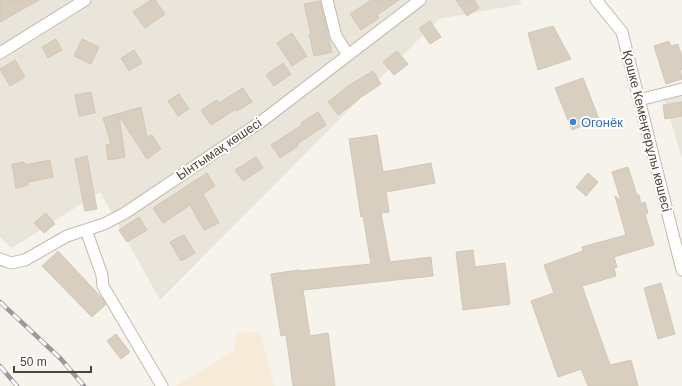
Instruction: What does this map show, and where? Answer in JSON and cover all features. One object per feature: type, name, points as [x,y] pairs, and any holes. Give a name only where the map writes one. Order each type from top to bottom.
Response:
[{"type":"street","points":[[0,53],[85,0]]},
{"type":"street","points":[[327,0],[336,36],[348,55]]},
{"type":"street","name":"Ынтымақ көшесі","points":[[0,259],[11,262],[25,260],[67,236],[104,224],[125,213],[262,121],[420,0]]},
{"type":"street","name":"Қошке Кемеңгерұлы көшесі","points":[[596,0],[622,32],[682,270]]},
{"type":"street","points":[[639,100],[682,89]]},
{"type":"street","points":[[86,230],[102,275],[103,286],[162,386]]},
{"type":"shaded area","points":[[0,0],[520,0],[522,4],[439,19],[160,300],[100,192],[12,248],[0,237]]},
{"type":"shaded area","points":[[661,89],[682,89],[682,158]]},
{"type":"shaded area","points":[[260,332],[274,386],[176,386],[234,351],[237,333]]},
{"type":"building","points":[[0,0],[39,0],[0,22]]},
{"type":"building","points":[[151,0],[155,0],[165,14],[145,28],[133,12]]},
{"type":"building","points":[[371,0],[399,0],[377,15],[379,18],[361,30],[350,14]]},
{"type":"building","points":[[456,0],[474,0],[479,8],[467,16]]},
{"type":"building","points":[[320,1],[332,52],[314,56],[309,34],[311,34],[304,4]]},
{"type":"building","points":[[430,21],[441,37],[430,44],[419,28]]},
{"type":"building","points":[[553,26],[571,59],[538,70],[528,33]]},
{"type":"building","points":[[292,33],[307,56],[292,66],[277,43]]},
{"type":"building","points":[[56,39],[62,50],[48,58],[42,47]]},
{"type":"building","points":[[82,39],[99,47],[91,64],[74,56]]},
{"type":"building","points":[[669,41],[671,46],[678,44],[682,57],[682,69],[680,70],[682,79],[666,84],[654,46]]},
{"type":"building","points":[[134,50],[142,63],[129,71],[121,58]]},
{"type":"building","points":[[397,51],[408,64],[394,75],[383,62]]},
{"type":"building","points":[[15,60],[25,77],[10,86],[0,69]]},
{"type":"building","points":[[283,63],[291,74],[274,86],[266,75]]},
{"type":"building","points":[[373,71],[381,84],[358,99],[338,115],[328,102],[348,86]]},
{"type":"building","points":[[583,78],[599,119],[572,130],[555,88]]},
{"type":"building","points":[[243,88],[252,102],[237,111],[236,109],[211,125],[201,110],[217,100],[219,103]]},
{"type":"building","points":[[91,92],[95,113],[79,116],[75,95]]},
{"type":"building","points":[[179,94],[189,109],[178,116],[168,101]]},
{"type":"building","points":[[682,102],[682,116],[665,119],[663,105]]},
{"type":"building","points":[[141,107],[147,137],[152,135],[161,149],[147,159],[119,116],[125,157],[108,160],[106,145],[111,144],[103,118]]},
{"type":"building","points":[[318,112],[326,125],[297,144],[298,146],[280,158],[271,145],[302,125],[301,123]]},
{"type":"building","points":[[377,135],[383,172],[431,163],[435,183],[386,192],[389,212],[381,213],[390,262],[431,257],[433,276],[303,290],[310,336],[328,333],[335,386],[293,386],[286,335],[281,336],[271,274],[371,264],[363,216],[361,217],[349,139]]},
{"type":"building","points":[[87,156],[97,209],[85,211],[75,159]]},
{"type":"building","points":[[256,157],[263,168],[243,181],[235,170]]},
{"type":"building","points":[[50,160],[53,177],[28,182],[28,185],[16,188],[12,164],[24,162],[25,165]]},
{"type":"building","points":[[628,167],[641,204],[645,202],[648,213],[645,214],[654,245],[614,257],[617,267],[614,268],[616,276],[582,286],[610,365],[631,360],[638,386],[588,386],[581,369],[558,377],[531,301],[554,293],[544,265],[583,251],[582,247],[626,235],[615,196],[621,201],[612,172]]},
{"type":"building","points":[[207,173],[215,186],[203,194],[219,223],[204,230],[190,205],[163,223],[153,208]]},
{"type":"building","points":[[588,173],[598,182],[586,196],[576,187]]},
{"type":"building","points":[[46,213],[55,224],[44,233],[34,223]]},
{"type":"building","points":[[139,217],[147,230],[127,242],[119,230]]},
{"type":"building","points":[[184,235],[195,253],[181,261],[170,242]]},
{"type":"building","points":[[473,250],[475,267],[505,263],[510,304],[463,310],[456,252]]},
{"type":"building","points":[[58,251],[106,304],[92,317],[42,266]]},
{"type":"building","points":[[661,283],[675,334],[658,339],[644,288]]},
{"type":"building","points":[[116,334],[130,352],[121,359],[107,341]]},
{"type":"railway","points":[[0,302],[61,359],[84,386]]},
{"type":"railway","points":[[0,366],[17,386]]},
{"type":"place","name":"Огонёк","points":[[573,122]]}]
